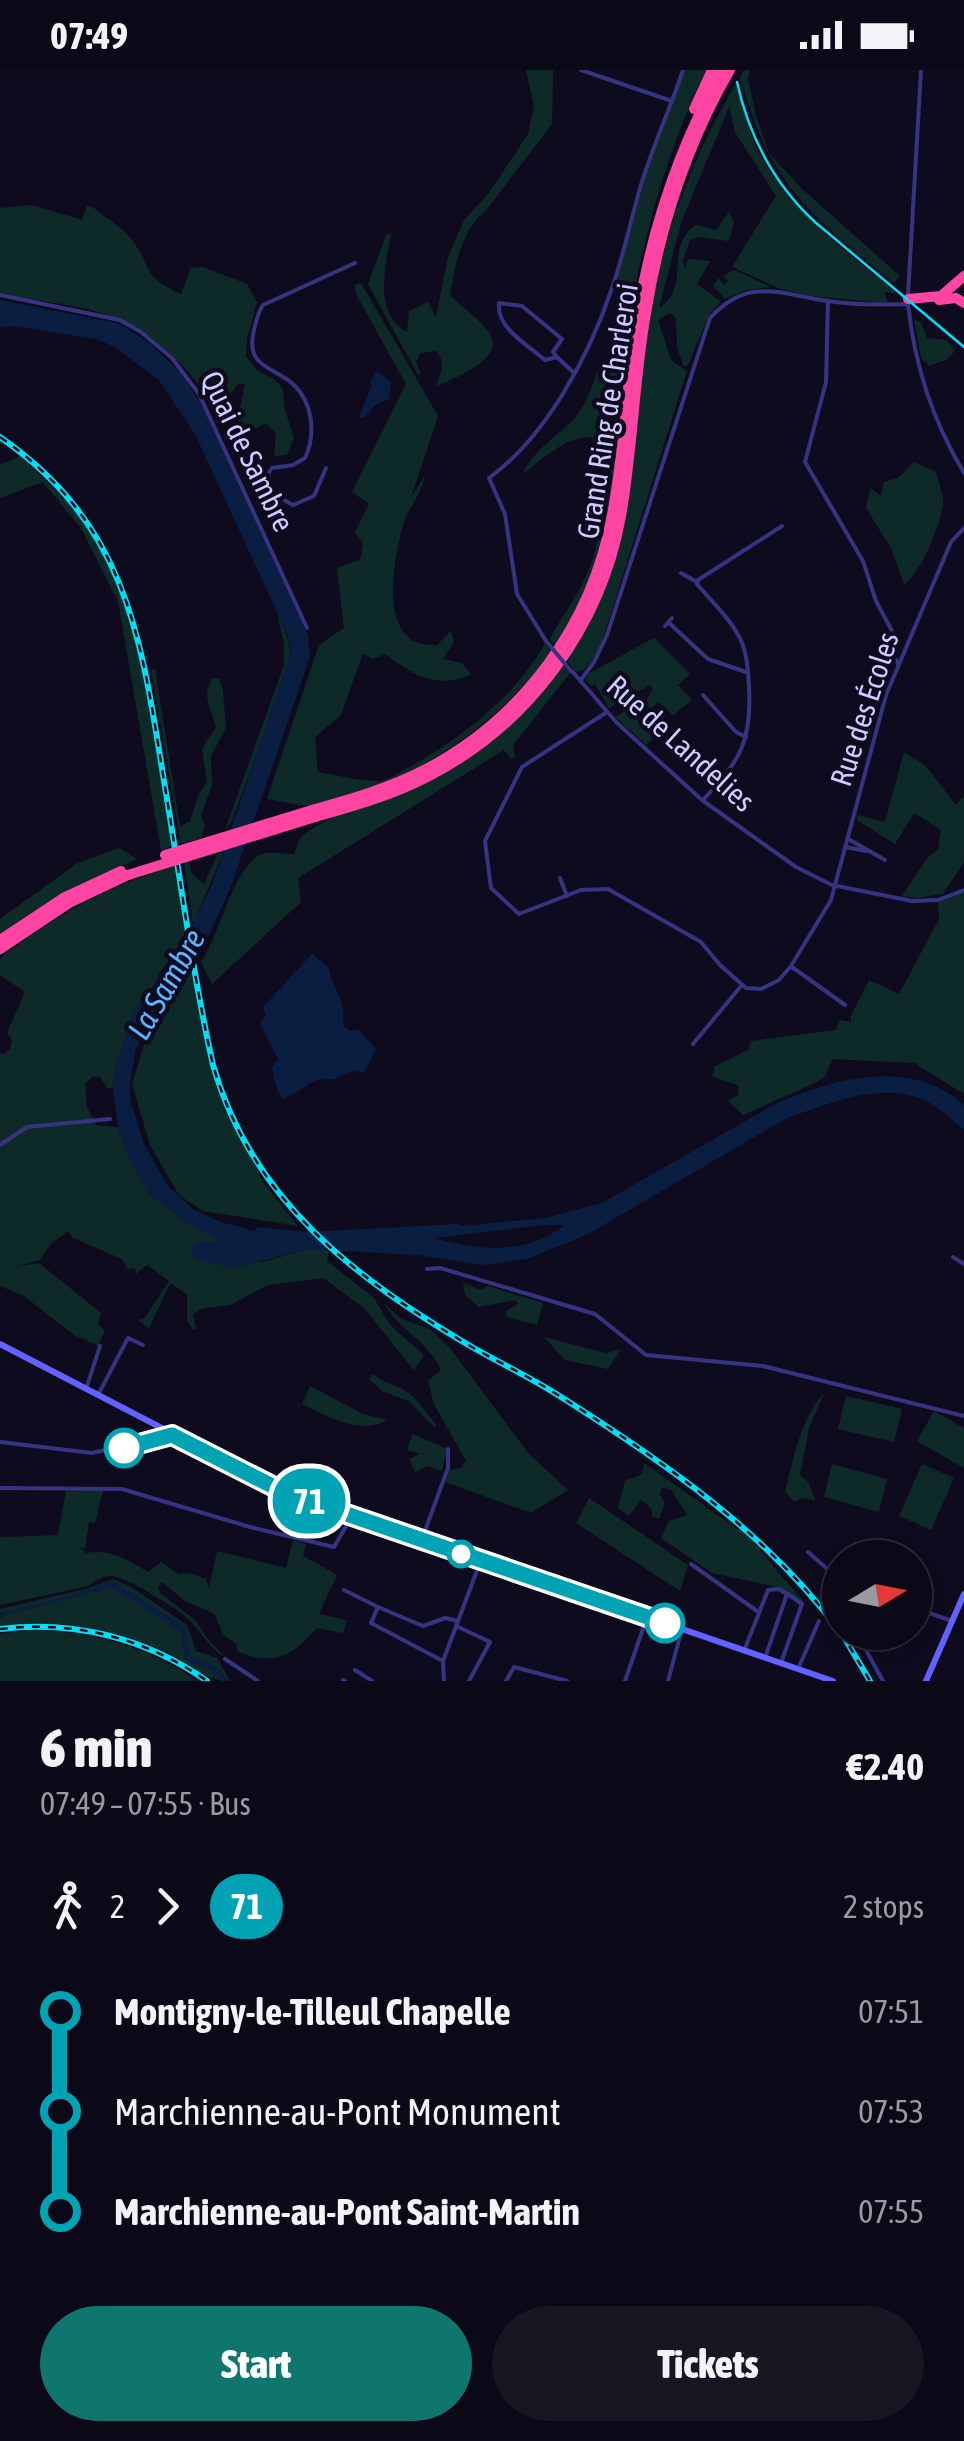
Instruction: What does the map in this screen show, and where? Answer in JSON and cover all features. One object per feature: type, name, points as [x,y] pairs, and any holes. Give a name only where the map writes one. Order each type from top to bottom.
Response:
[{"type":"highway","points":[[668,190],[683,133],[712,70]]},
{"type":"highway","name":"Grand Ring de Charleroi","points":[[314,814],[395,783],[452,754],[505,714],[545,670],[564,642],[595,581],[612,517],[638,313],[650,252],[690,133],[722,70]]},
{"type":"highway","name":"Grand Ring de Charleroi","points":[[0,940],[66,897],[127,872],[398,790],[484,742],[530,699],[571,646],[588,616],[612,552],[620,518],[648,297],[666,223],[686,166],[734,70]]},
{"type":"highway","points":[[908,301],[941,296],[964,276]]},
{"type":"highway","points":[[908,301],[948,297],[964,303]]},
{"type":"highway","name":"Grand Ring de Charleroi","points":[[0,949],[68,903],[127,872]]},
{"type":"main road","points":[[0,1344],[271,1486],[833,1681]]},
{"type":"main road","points":[[926,1681],[964,1594]]},
{"type":"street","points":[[581,70],[672,102]]},
{"type":"street","points":[[557,357],[546,360],[506,327],[498,309],[500,303],[522,306],[562,338],[554,352],[573,372],[613,286],[654,148],[683,70]]},
{"type":"street","points":[[920,70],[908,301],[917,366],[926,396],[964,473]]},
{"type":"street","points":[[326,468],[314,496],[294,506],[280,499],[270,486],[268,474],[272,468],[293,465],[305,458],[311,414],[296,386],[258,363],[251,346],[262,305],[355,263]]},
{"type":"street","points":[[580,681],[594,662],[611,623],[710,318],[725,303],[756,290],[776,290],[828,301],[908,301]]},
{"type":"street","name":"Quai de Sambre","points":[[0,296],[120,320],[172,358],[204,405],[307,628]]},
{"type":"street","points":[[828,301],[826,382],[805,462],[863,561],[876,601],[892,632],[898,664]]},
{"type":"street","name":"Rue de Landelies","points":[[573,372],[529,442],[490,478],[504,514],[517,594],[546,641],[606,712],[702,800],[785,861],[836,886],[920,902],[964,890]]},
{"type":"street","points":[[697,582],[782,526]]},
{"type":"street","name":"Rue des Écoles","points":[[791,966],[836,886],[878,721],[898,664],[948,550],[964,528]]},
{"type":"street","points":[[681,572],[697,582],[736,631],[748,673],[747,737],[740,756],[702,800]]},
{"type":"street","points":[[668,622],[708,660],[748,673]]},
{"type":"street","points":[[702,695],[736,732],[747,737]]},
{"type":"street","points":[[606,712],[520,770],[486,841],[491,888],[519,914],[594,888],[620,894],[701,942],[741,986],[766,988],[791,966],[845,1005]]},
{"type":"street","points":[[668,728],[702,768],[721,781]]},
{"type":"street","points":[[848,839],[885,860]]},
{"type":"street","points":[[846,847],[872,852]]},
{"type":"street","points":[[560,878],[567,896]]},
{"type":"street","points":[[693,1044],[741,986]]},
{"type":"street","points":[[0,1145],[27,1127],[110,1119]]},
{"type":"street","points":[[953,1256],[964,1264]]},
{"type":"street","points":[[427,1269],[435,1267],[594,1314],[646,1355],[763,1366],[964,1416]]},
{"type":"street","points":[[98,1396],[128,1338],[143,1345]]},
{"type":"street","points":[[86,1389],[100,1346]]},
{"type":"street","points":[[0,1442],[92,1454],[172,1435]]},
{"type":"street","points":[[422,1540],[448,1468],[448,1449]]},
{"type":"street","points":[[0,1488],[122,1489],[334,1547],[352,1516]]},
{"type":"street","points":[[808,1552],[822,1564]]},
{"type":"street","points":[[444,1681],[443,1661],[481,1560]]},
{"type":"street","points":[[692,1564],[758,1612]]},
{"type":"street","points":[[744,1651],[768,1590],[779,1589],[802,1604],[781,1663]]},
{"type":"street","points":[[344,1590],[423,1626],[445,1618],[490,1642],[468,1681]]},
{"type":"street","points":[[765,1658],[787,1594]]},
{"type":"street","points":[[378,1606],[372,1623],[443,1661]]},
{"type":"street","points":[[932,1612],[957,1617]]},
{"type":"street","points":[[625,1681],[647,1617]]},
{"type":"street","points":[[798,1669],[819,1620]]},
{"type":"street","points":[[668,1681],[682,1629]]},
{"type":"street","points":[[866,1650],[883,1681]]},
{"type":"street","points":[[225,1660],[258,1681]]},
{"type":"street","points":[[506,1681],[512,1668],[567,1681]]},
{"type":"street","points":[[355,1670],[372,1681]]},
{"type":"green space","points":[[526,70],[553,70],[552,124],[471,227],[457,259],[450,295],[483,325],[493,345],[483,361],[436,387],[442,368],[439,355],[436,351],[420,353],[416,362],[421,373],[418,375],[368,284],[386,235],[391,233],[384,287],[389,313],[407,332],[409,311],[428,302],[436,317],[448,257],[464,220],[489,193],[528,134],[534,106]]},
{"type":"green space","points":[[685,70],[706,70],[666,168],[639,270],[626,339],[608,521],[591,579],[556,647],[550,639],[588,572],[599,534],[600,479],[593,438],[566,443],[523,474],[533,457],[581,409],[601,363],[616,355],[621,303],[620,294],[614,289],[647,172]]},
{"type":"green space","points":[[744,70],[750,70],[748,79],[756,116],[769,153],[740,77]]},
{"type":"green space","points":[[736,84],[761,157],[788,197],[896,293],[884,292],[888,303],[811,296],[781,289],[732,267],[776,196],[735,132],[729,107],[681,223],[659,308],[674,290],[678,255],[686,234],[696,225],[716,230],[729,212],[734,222],[729,241],[700,237],[690,240],[683,260],[685,269],[688,259],[710,261],[697,284],[721,302],[709,315],[684,367],[677,348],[676,318],[670,313],[658,320],[671,360],[687,371],[602,642],[589,665],[576,672],[567,661],[604,588],[626,514],[645,342],[664,253],[694,166]]},
{"type":"green space","points":[[769,153],[800,187],[900,276],[894,283],[816,217]]},
{"type":"green space","points":[[32,205],[82,220],[87,206],[94,208],[128,236],[153,276],[181,294],[191,268],[203,267],[247,284],[257,302],[246,357],[283,389],[294,438],[287,455],[274,456],[276,434],[266,423],[240,436],[228,426],[239,412],[245,384],[238,384],[220,410],[174,357],[133,326],[92,310],[0,293],[0,208]]},
{"type":"green space","points":[[734,270],[771,287],[746,290],[725,299],[713,286],[719,278],[724,285],[728,281],[723,276]]},
{"type":"green space","points":[[361,283],[438,416],[411,498],[425,475],[423,482],[399,541],[393,581],[397,619],[405,633],[418,643],[437,645],[451,631],[454,642],[443,659],[462,663],[471,674],[448,681],[426,678],[385,654],[373,659],[363,653],[341,715],[315,737],[318,772],[365,780],[390,778],[448,744],[485,715],[518,682],[545,644],[552,653],[487,721],[437,756],[382,784],[319,804],[297,805],[267,799],[319,645],[344,628],[337,568],[360,560],[363,544],[355,532],[369,504],[352,492],[406,384],[356,294],[355,285]]},
{"type":"green space","points":[[914,319],[921,322],[927,338],[947,340],[955,351],[946,360],[929,366],[921,358]]},
{"type":"green space","points":[[20,456],[70,504],[95,538],[120,584],[136,637],[173,846],[161,850],[118,601],[80,527],[43,482],[0,498],[0,465]]},
{"type":"green space","points":[[914,462],[936,472],[943,505],[928,549],[904,584],[891,548],[866,508],[870,488],[881,496],[884,482],[898,478]]},
{"type":"green space","points":[[276,611],[289,644],[289,666],[231,823],[225,830],[284,665],[284,642]]},
{"type":"green space","points":[[654,638],[690,674],[678,685],[692,700],[673,715],[658,702],[643,718],[657,734],[646,745],[615,717],[646,700],[653,690],[650,685],[609,708],[595,684],[591,686],[586,680],[588,674]]},
{"type":"green space","points":[[563,666],[570,673],[513,745],[515,757],[511,759],[504,750],[298,878],[301,902],[212,984],[201,962],[235,885],[252,860],[266,853],[294,854],[300,839],[326,821],[448,771],[511,724]]},
{"type":"green space","points":[[155,668],[180,827],[190,821],[207,782],[202,749],[216,727],[207,697],[213,678],[219,678],[223,691],[226,728],[211,756],[212,785],[201,815],[205,826],[201,838],[181,844],[151,670]]},
{"type":"green space","points":[[904,752],[925,765],[956,805],[964,795],[964,862],[943,894],[902,896],[928,857],[938,850],[941,830],[914,813],[895,844],[857,820],[858,815],[885,822]]},
{"type":"green space","points":[[119,848],[137,859],[79,885],[0,934],[0,919],[76,864]]},
{"type":"green space","points":[[218,853],[223,853],[193,924],[184,862],[188,861],[192,874],[204,884]]},
{"type":"green space","points":[[175,865],[187,935],[159,974],[117,1061],[113,1087],[108,1089],[100,1077],[93,1076],[85,1084],[87,1107],[96,1125],[118,1127],[134,1167],[154,1196],[219,1240],[198,1242],[204,1261],[262,1262],[309,1249],[329,1249],[327,1261],[374,1298],[390,1325],[424,1355],[414,1370],[364,1308],[323,1278],[268,1285],[230,1305],[200,1309],[193,1314],[196,1329],[187,1321],[187,1294],[170,1283],[149,1328],[138,1320],[144,1319],[169,1281],[147,1265],[136,1274],[135,1268],[128,1269],[122,1259],[73,1238],[68,1231],[51,1244],[40,1260],[14,1267],[39,1263],[101,1313],[98,1325],[105,1330],[98,1346],[74,1335],[24,1296],[0,1286],[0,1052],[4,1054],[10,1049],[12,1040],[7,1033],[25,992],[0,975],[0,959],[83,904]]},
{"type":"green space","points":[[964,890],[964,1094],[914,1063],[833,1059],[824,1077],[815,1083],[743,1115],[728,1101],[738,1095],[739,1086],[712,1076],[715,1066],[748,1050],[751,1041],[836,1030],[840,1020],[851,1022],[869,980],[899,994],[939,919],[938,900]]},
{"type":"green space","points":[[192,969],[216,1088],[264,1184],[298,1226],[203,1211],[179,1195],[150,1145],[132,1084],[147,1035]]},
{"type":"green space","points":[[463,1282],[480,1290],[488,1286],[543,1303],[537,1325],[507,1317],[506,1311],[518,1304],[515,1300],[479,1307],[465,1295]]},
{"type":"green space","points":[[384,1303],[401,1319],[430,1329],[449,1347],[529,1454],[568,1490],[531,1513],[445,1482],[450,1470],[461,1468],[466,1461],[434,1404],[428,1381],[441,1370],[429,1351]]},
{"type":"green space","points":[[544,1337],[606,1353],[621,1349],[608,1369],[565,1360]]},
{"type":"green space","points":[[373,1374],[412,1396],[437,1426],[410,1402],[382,1391],[369,1379]]},
{"type":"green space","points":[[310,1386],[363,1414],[387,1420],[366,1426],[333,1419],[302,1404]]},
{"type":"green space","points":[[824,1393],[809,1428],[800,1475],[808,1482],[816,1501],[802,1498],[794,1502],[785,1491],[795,1452],[803,1427]]},
{"type":"green space","points":[[846,1396],[902,1409],[894,1442],[838,1429]]},
{"type":"green space","points":[[934,1411],[964,1428],[964,1468],[917,1441]]},
{"type":"green space","points":[[413,1434],[447,1449],[442,1471],[428,1466],[415,1472],[409,1459],[420,1454],[407,1450]]},
{"type":"green space","points":[[644,1463],[749,1537],[808,1607],[781,1588],[712,1573],[661,1538],[669,1521],[687,1515],[671,1490],[662,1487],[660,1495],[665,1504],[659,1519],[652,1516],[652,1509],[641,1500],[629,1516],[618,1508],[625,1481],[642,1474]]},
{"type":"green space","points":[[832,1464],[887,1479],[879,1512],[824,1497]]},
{"type":"green space","points":[[922,1464],[954,1478],[931,1530],[899,1516]]},
{"type":"green space","points":[[103,1490],[95,1523],[89,1522],[85,1549],[79,1547],[86,1553],[111,1554],[148,1572],[161,1562],[179,1574],[206,1579],[209,1587],[217,1551],[286,1568],[293,1540],[306,1544],[303,1556],[337,1575],[319,1614],[347,1620],[343,1633],[317,1628],[282,1656],[250,1656],[237,1651],[236,1644],[223,1635],[215,1614],[185,1601],[162,1582],[158,1587],[161,1594],[195,1620],[226,1658],[172,1607],[137,1586],[110,1576],[88,1586],[0,1605],[0,1537],[58,1535],[66,1491]]},
{"type":"green space","points":[[589,1498],[688,1565],[680,1591],[576,1523]]},
{"type":"green space","points":[[113,1579],[187,1625],[196,1651],[217,1658],[230,1681],[213,1678],[168,1653],[107,1631],[44,1624],[0,1627],[0,1618],[16,1610],[0,1613],[0,1609]]},
{"type":"green space","points":[[31,1630],[118,1643],[159,1659],[197,1681],[0,1681],[0,1634]]},
{"type":"water","name":"La Sambre","points":[[0,300],[120,324],[149,343],[181,373],[204,409],[308,635],[310,657],[230,889],[207,939],[147,1025],[136,1049],[130,1098],[143,1142],[168,1186],[194,1210],[255,1231],[256,1227],[308,1232],[462,1226],[545,1218],[602,1203],[777,1103],[823,1086],[873,1077],[921,1081],[943,1090],[964,1105],[964,1130],[931,1104],[909,1095],[874,1093],[838,1101],[787,1118],[588,1234],[527,1259],[483,1265],[417,1255],[309,1249],[233,1268],[196,1259],[191,1251],[193,1245],[218,1240],[149,1194],[127,1155],[118,1127],[113,1087],[117,1061],[133,1014],[187,935],[212,885],[291,652],[288,636],[195,434],[159,380],[115,347],[96,339],[16,326],[0,328]],"holes":[[[564,1225],[534,1242],[501,1248],[435,1238]]]},
{"type":"water","points":[[377,371],[391,382],[389,399],[375,405],[364,418],[359,417],[372,385],[369,383]]},
{"type":"water","points":[[312,954],[328,966],[343,1009],[343,1026],[350,1031],[358,1029],[376,1049],[364,1073],[354,1070],[334,1079],[316,1080],[283,1100],[272,1068],[278,1059],[260,1024],[266,1015],[263,1007]]},
{"type":"water","points":[[102,1586],[104,1589],[0,1617],[0,1614]]},
{"type":"waterway","points":[[98,1589],[112,1584],[184,1630],[187,1657],[218,1671],[224,1681]]},
{"type":"tram line","points":[[737,82],[748,121],[787,192],[815,222],[964,347]]},
{"type":"railway","points":[[0,437],[43,471],[76,508],[102,547],[121,589],[147,679],[213,1065],[253,1157],[281,1196],[349,1263],[429,1321],[547,1388],[673,1472],[746,1530],[822,1610]]},
{"type":"railway","points":[[0,1629],[55,1627],[108,1635],[159,1653],[207,1681]]},
{"type":"railway","points":[[852,1650],[870,1681]]},
{"type":"bus line","name":"71","points":[[124,1448],[172,1435],[288,1494],[665,1623]]}]
